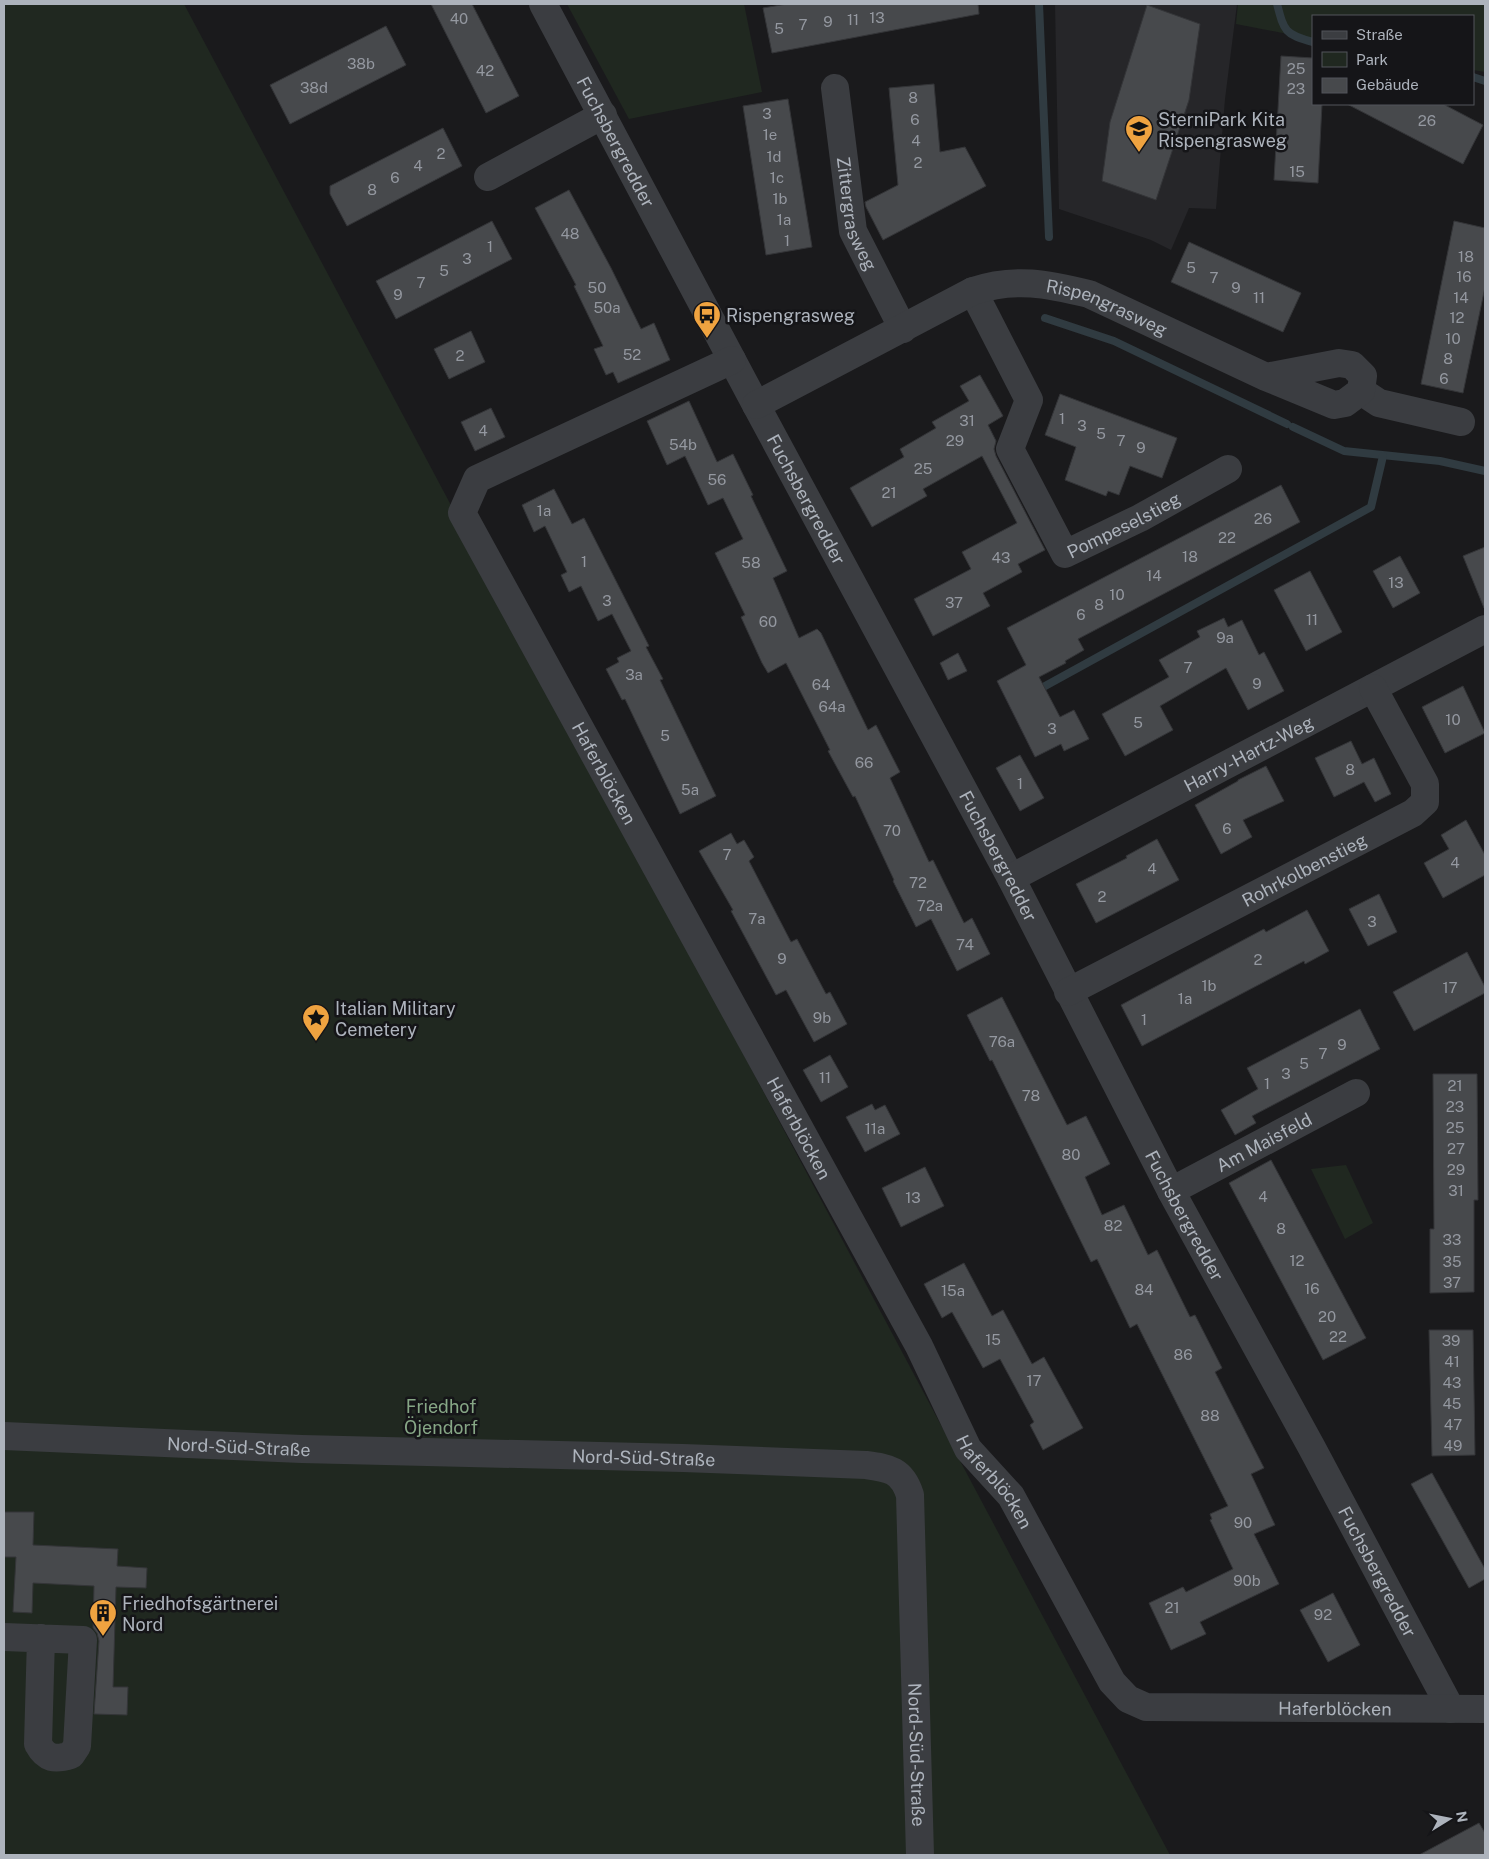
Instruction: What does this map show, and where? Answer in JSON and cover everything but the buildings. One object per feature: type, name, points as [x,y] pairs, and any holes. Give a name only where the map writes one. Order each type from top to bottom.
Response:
[{"type":"street","name":"Fuchsbergredder","points":[[543,4],[756,405],[1011,878],[1170,1191],[1312,1448],[1451,1709]]},
{"type":"street","name":"Zittergrasweg","points":[[835,88],[853,231],[903,329]]},
{"type":"street","points":[[488,177],[603,115]]},
{"type":"street","name":"Rispengrasweg","points":[[756,405],[974,291],[993,284],[1032,283],[1089,294],[1266,377],[1334,405],[1345,403],[1361,391]]},
{"type":"street","name":"Pompeselstieg","points":[[974,291],[1029,400],[1010,449],[1065,554],[1140,518],[1228,469]]},
{"type":"street","name":"Haferblöcken","points":[[732,360],[477,478],[462,513],[919,1346],[968,1449],[1011,1496],[1112,1682],[1128,1699],[1146,1707],[1485,1709]]},
{"type":"street","points":[[1266,377],[1339,363],[1352,364],[1363,376],[1361,391],[1378,403],[1461,422]]},
{"type":"street","name":"Harry-Hartz-Weg","points":[[1011,878],[1485,629]]},
{"type":"street","name":"Rohrkolbenstieg","points":[[1068,992],[1413,813],[1425,802],[1425,784],[1373,688]]},
{"type":"street","name":"Am Maisfeld","points":[[1170,1191],[1356,1093]]},
{"type":"street","name":"Nord-Süd-Straße","points":[[4,1436],[302,1448],[683,1458],[866,1465],[887,1468],[903,1479],[908,1488],[910,1503],[920,1855]]},
{"type":"street","points":[[4,1637],[41,1638]]},
{"type":"shaded area","name":"SterniPark Kita Rispengrasweg","points":[[1055,4],[1237,4],[1225,99],[1216,209],[1189,208],[1171,250],[1151,240],[1059,209]]},
{"type":"green space","name":"Friedhof Öjendorf","points":[[4,4],[184,4],[1170,1855],[4,1855]]},
{"type":"green space","points":[[567,4],[744,4],[762,92],[629,119]]},
{"type":"green space","points":[[1238,4],[1485,4],[1485,72],[1474,70],[1474,15],[1312,15],[1312,39],[1236,24]]},
{"type":"green space","points":[[1346,1165],[1373,1223],[1345,1239],[1311,1169]]},
{"type":"waterway","points":[[1039,4],[1049,237]]},
{"type":"waterway","points":[[1277,4],[1287,31],[1297,37],[1312,42]]},
{"type":"waterway","points":[[1474,77],[1485,81]]},
{"type":"waterway","points":[[1045,318],[1114,341],[1287,424]]},
{"type":"waterway","points":[[1293,427],[1344,451],[1440,461],[1485,471]]},
{"type":"waterway","points":[[1036,691],[1371,507],[1383,456]]},
{"type":"place","name":"SterniPark Kita Rispengrasweg","points":[[1139,153]]},
{"type":"place","name":"Rispengrasweg","points":[[707,339]]},
{"type":"place","name":"Italian Military Cemetery","points":[[316,1042]]},
{"type":"place","name":"Friedhofsgärtnerei Nord","points":[[103,1637]]}]
